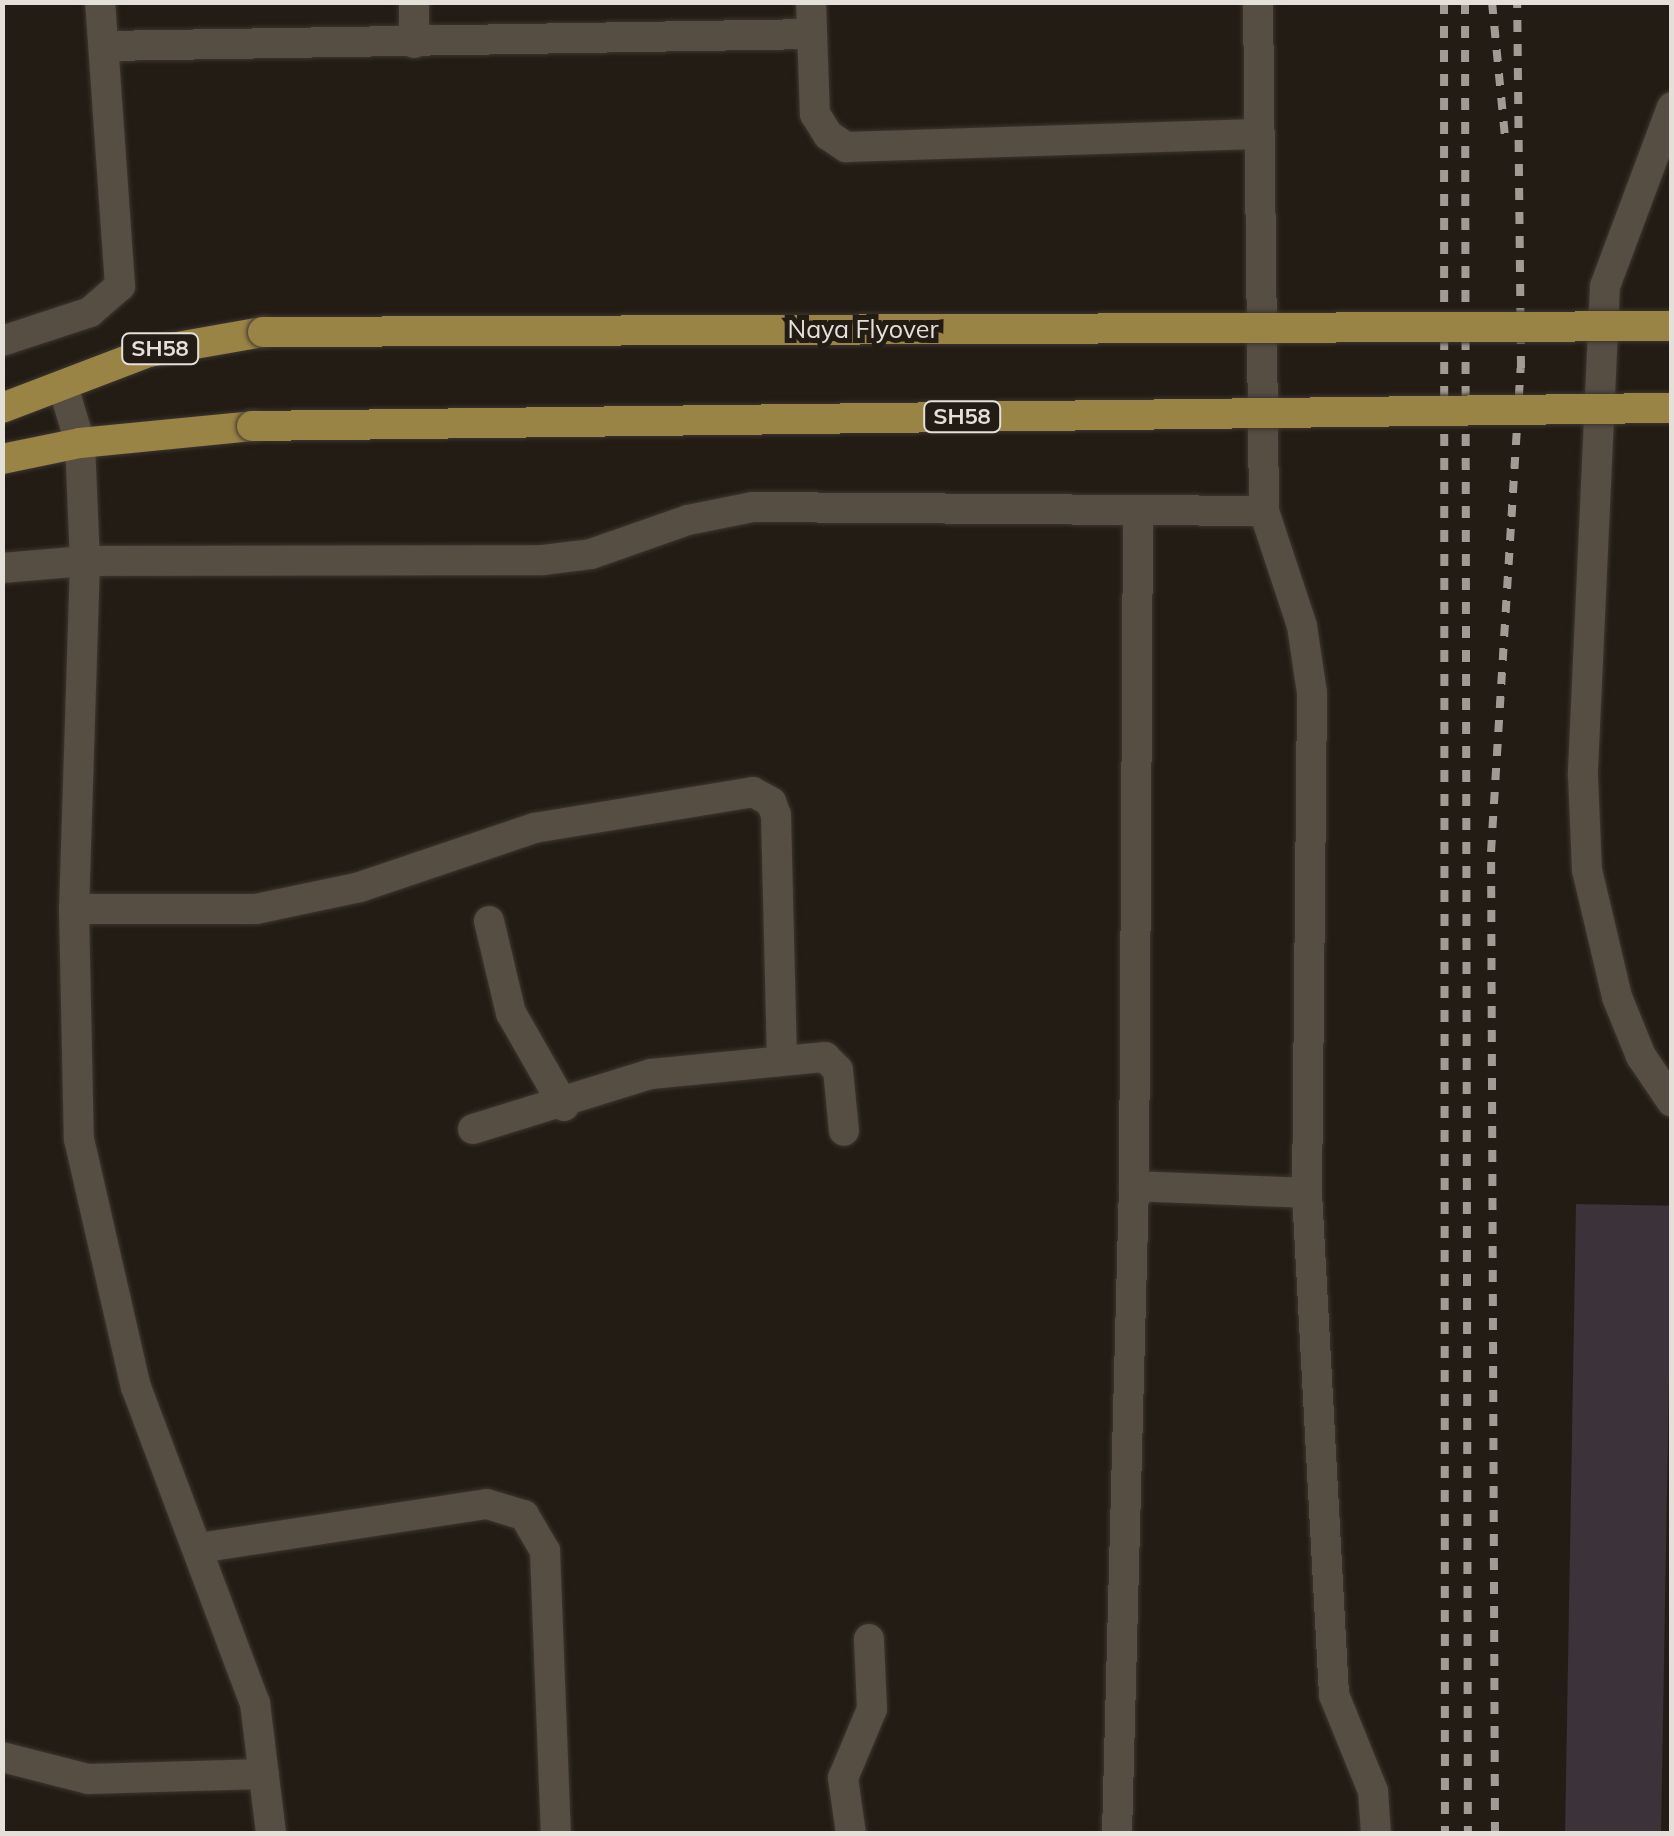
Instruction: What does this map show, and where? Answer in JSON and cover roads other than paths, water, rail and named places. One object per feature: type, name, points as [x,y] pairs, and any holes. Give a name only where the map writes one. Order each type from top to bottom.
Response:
[{"type":"main road","name":"Naya Flyover","points":[[62,386],[148,352],[263,332],[1672,326]]},
{"type":"main road","name":"SH58","points":[[2,408],[62,386]]},
{"type":"main road","name":"SH58","points":[[2,459],[80,443],[252,426],[1672,408]]},
{"type":"street","points":[[2,341],[90,312],[120,286],[100,2]]},
{"type":"street","points":[[414,2],[414,42]]},
{"type":"street","points":[[810,2],[816,114],[828,135],[846,147],[1258,134]]},
{"type":"street","points":[[1258,2],[1264,511],[1310,662],[1307,1193],[1334,1695],[1373,1791],[1376,1834]]},
{"type":"street","points":[[105,46],[811,34]]},
{"type":"street","points":[[1672,107],[1605,286],[1583,776],[1586,870],[1617,996],[1641,1056],[1672,1102]]},
{"type":"street","points":[[62,386],[80,443],[85,561],[74,909],[78,1140],[136,1387],[255,1702],[271,1834]]},
{"type":"street","points":[[2,568],[85,561],[543,560],[620,547],[688,520],[753,507],[1264,511]]},
{"type":"street","points":[[1118,1834],[1119,1567],[1134,1186],[1138,510]]},
{"type":"street","points":[[74,909],[256,909],[360,887],[534,828],[753,792],[770,802],[776,815],[782,1059]]},
{"type":"street","points":[[489,921],[511,1014],[564,1106]]},
{"type":"street","points":[[473,1129],[564,1106],[651,1074],[782,1059],[833,1060],[844,1132]]},
{"type":"street","points":[[1134,1186],[1307,1193]]},
{"type":"street","points":[[199,1548],[487,1504],[524,1515],[545,1551],[556,1834]]},
{"type":"street","points":[[851,1834],[843,1778],[872,1710],[869,1639]]},
{"type":"street","points":[[2,1757],[88,1779],[264,1774]]},
{"type":"railway","points":[[1444,2],[1445,1834]]},
{"type":"railway","points":[[1465,2],[1468,1834]]},
{"type":"railway","points":[[1492,2],[1505,137]]},
{"type":"railway","points":[[1495,1834],[1491,852],[1521,368],[1517,2]]}]
